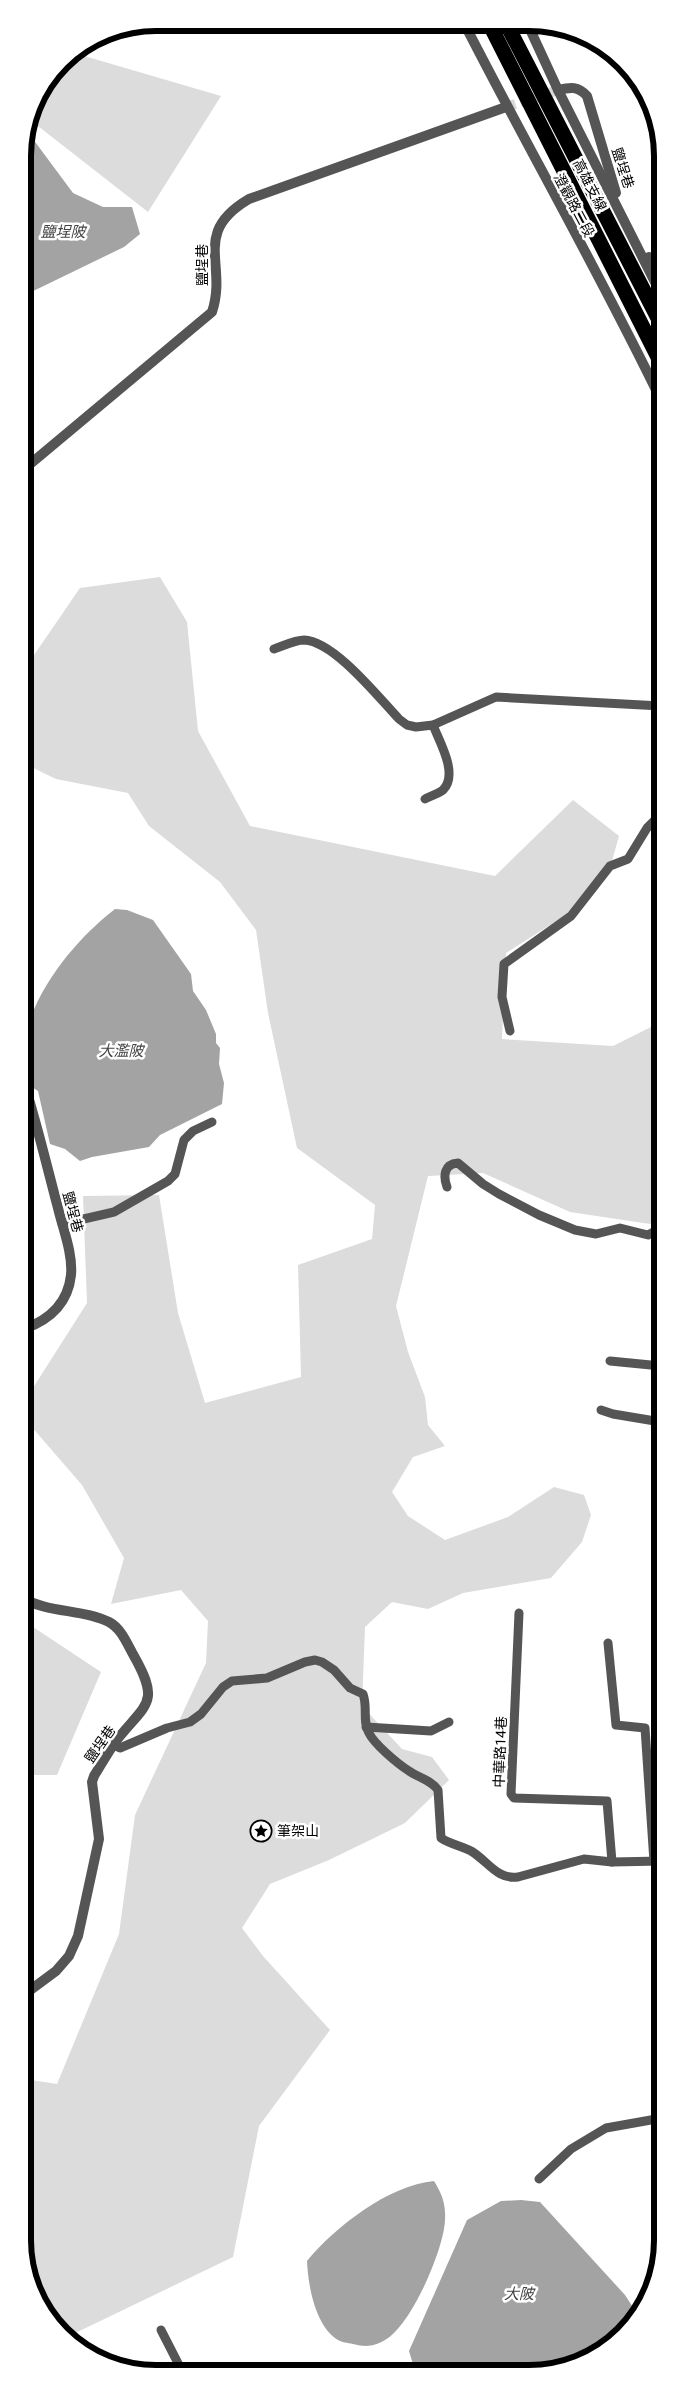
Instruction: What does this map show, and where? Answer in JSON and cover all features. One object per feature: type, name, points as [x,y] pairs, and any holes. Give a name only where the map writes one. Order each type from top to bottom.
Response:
[{"type":"highway","name":"高雄支線","points":[[493,31],[654,349]]},
{"type":"highway","name":"高雄支線","points":[[510,31],[654,310]]},
{"type":"street","name":"澄觀路二段","points":[[469,31],[506,107],[654,386]]},
{"type":"street","points":[[531,31],[558,90],[654,280]]},
{"type":"street","name":"鹽埕巷","points":[[558,90],[573,87],[581,90],[587,96],[617,195],[654,266]]},
{"type":"street","name":"鹽埕巷","points":[[32,463],[212,312],[216,300],[216,242],[218,230],[232,209],[257,196],[506,107]]},
{"type":"street","points":[[274,649],[304,640],[321,645],[337,655],[406,724],[416,727],[433,725],[496,697],[654,706]]},
{"type":"street","points":[[425,799],[442,790],[449,778],[445,756],[433,725]]},
{"type":"street","points":[[510,1031],[502,997],[504,964],[571,916],[610,866],[628,859],[647,828],[654,821]]},
{"type":"street","name":"鹽埕巷","points":[[31,1326],[45,1320],[55,1312],[69,1287],[72,1274],[69,1250],[32,1111]]},
{"type":"street","points":[[62,1224],[114,1212],[168,1181],[175,1174],[184,1140],[193,1131],[212,1122]]},
{"type":"street","points":[[447,1187],[443,1178],[445,1172],[449,1166],[458,1163],[483,1184],[499,1194],[539,1215],[575,1230],[596,1234],[620,1228],[648,1235],[653,1232]]},
{"type":"street","points":[[610,1361],[653,1365]]},
{"type":"street","points":[[601,1410],[613,1414],[653,1421]]},
{"type":"street","name":"鹽埕巷","points":[[31,1602],[109,1622],[120,1631],[144,1675],[148,1693],[142,1713],[116,1741],[92,1782],[99,1839],[76,1943],[56,1972],[31,1990]]},
{"type":"street","name":"中華路14巷","points":[[519,1613],[511,1794],[514,1798],[606,1801],[612,1862]]},
{"type":"street","points":[[608,1643],[616,1725],[645,1728],[653,1813]]},
{"type":"street","points":[[116,1741],[116,1746],[120,1748],[167,1728],[190,1722],[201,1714],[223,1687],[232,1681],[267,1678],[305,1662],[315,1660],[330,1667],[346,1685],[363,1694],[366,1704],[366,1726],[373,1739],[408,1771],[431,1782],[438,1790],[441,1838],[469,1850],[499,1874],[510,1878],[518,1877],[584,1859],[612,1862],[653,1862]]},
{"type":"street","points":[[366,1726],[431,1731],[449,1722]]},
{"type":"street","points":[[539,2179],[571,2149],[606,2128],[653,2120]]},
{"type":"street","points":[[161,2330],[179,2365]]},
{"type":"shaded area","points":[[82,55],[221,96],[148,212],[35,124],[48,93],[57,80]]},
{"type":"shaded area","points":[[160,577],[187,622],[198,731],[250,826],[495,876],[573,800],[619,836],[610,868],[586,902],[506,953],[502,1039],[613,1046],[654,1026],[653,1222],[650,1224],[570,1212],[483,1173],[428,1176],[396,1306],[408,1352],[425,1397],[428,1425],[445,1446],[413,1457],[392,1492],[408,1516],[445,1540],[508,1517],[554,1487],[584,1495],[591,1515],[582,1542],[551,1578],[463,1593],[428,1609],[392,1602],[365,1627],[362,1706],[402,1749],[432,1757],[449,1780],[405,1823],[329,1860],[270,1884],[242,1928],[263,1956],[330,2030],[259,2126],[233,2257],[74,2334],[57,2316],[48,2302],[35,2272],[31,2240],[31,2080],[57,2084],[119,1934],[135,1815],[206,1663],[208,1621],[181,1590],[111,1604],[124,1558],[82,1485],[31,1427],[31,1390],[87,1303],[83,1196],[159,1195],[178,1313],[205,1403],[301,1377],[298,1265],[372,1239],[375,1205],[297,1148],[268,1013],[256,930],[220,882],[149,826],[128,793],[56,779],[32,767],[32,658],[80,588]]},
{"type":"shaded area","points":[[31,1626],[101,1672],[57,1775],[31,1775]]},
{"type":"water","name":"鹽埕陂","points":[[33,139],[73,193],[103,207],[132,207],[140,234],[124,247],[32,292]]},
{"type":"water","name":"大濫陂","points":[[115,909],[127,910],[153,920],[191,974],[193,991],[206,1010],[216,1034],[216,1043],[220,1048],[219,1064],[224,1083],[222,1104],[160,1135],[149,1147],[92,1157],[80,1161],[65,1149],[50,1144],[38,1091],[32,1087],[32,1018],[46,986],[61,964],[97,924]]},
{"type":"water","points":[[434,2181],[444,2204],[445,2220],[443,2233],[432,2267],[415,2304],[395,2332],[381,2342],[365,2346],[338,2340],[330,2334],[318,2315],[311,2293],[307,2261],[332,2235],[381,2199],[399,2190]]},
{"type":"water","name":"大陂","points":[[521,2200],[540,2202],[625,2295],[634,2308],[611,2334],[592,2348],[554,2362],[529,2365],[413,2365],[409,2351],[467,2220],[501,2201]]},
{"type":"tunnel","points":[[506,107],[558,90]]},
{"type":"place","name":"筆架山","points":[[261,1831]]}]
